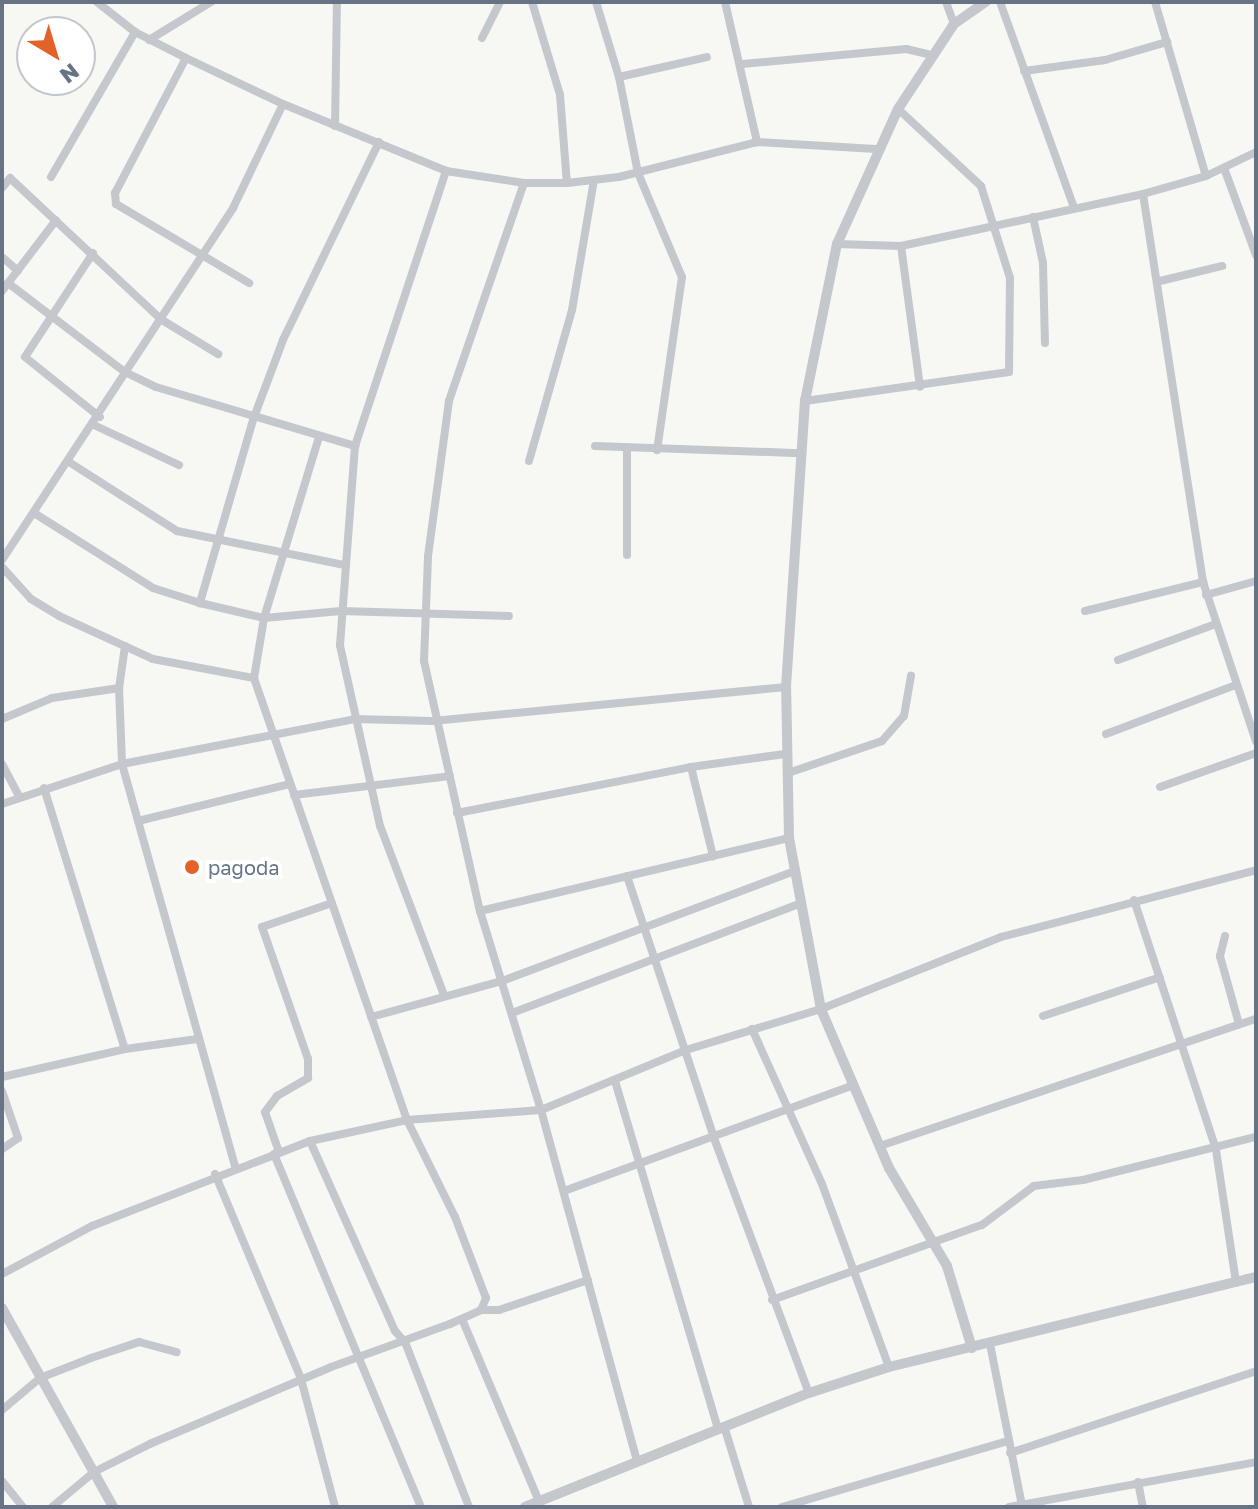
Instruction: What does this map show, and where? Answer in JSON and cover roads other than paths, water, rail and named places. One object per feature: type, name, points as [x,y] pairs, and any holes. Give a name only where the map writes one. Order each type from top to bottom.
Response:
[{"type":"street","points":[[97,2],[135,32],[186,58],[283,104],[446,171],[524,183],[567,183],[638,173],[757,142],[876,149]]},
{"type":"street","points":[[149,40],[211,2]]},
{"type":"street","points":[[335,126],[337,2]]},
{"type":"street","points":[[482,38],[500,2]]},
{"type":"street","points":[[532,2],[560,95],[567,183]]},
{"type":"street","points":[[596,2],[619,77],[638,173],[682,277],[657,450]]},
{"type":"street","points":[[725,2],[742,64],[757,142]]},
{"type":"street","points":[[946,2],[954,24]]},
{"type":"street","points":[[972,1348],[936,1245],[880,1146],[821,1009],[789,838],[785,754],[786,687],[805,401],[837,244],[876,149],[898,109],[954,24],[986,2]]},
{"type":"street","points":[[1000,2],[1074,207]]},
{"type":"street","points":[[1155,2],[1206,176]]},
{"type":"street","points":[[51,177],[135,32]]},
{"type":"street","points":[[1024,71],[1105,60],[1167,42]]},
{"type":"street","points":[[742,64],[906,49],[932,55]]},
{"type":"street","points":[[619,77],[707,57]]},
{"type":"street","points":[[186,58],[115,193],[116,204],[126,213],[249,283]]},
{"type":"street","points":[[2,560],[97,421],[125,372],[233,208],[283,104]]},
{"type":"street","points":[[805,401],[1009,372],[1010,278],[997,224],[981,186],[898,109]]},
{"type":"street","points":[[200,603],[253,420],[283,340],[379,142]]},
{"type":"street","points":[[837,244],[901,246],[1143,194],[1206,176],[1256,152]]},
{"type":"street","points":[[1224,168],[1256,255]]},
{"type":"street","points":[[444,995],[392,866],[342,667],[341,611],[355,446],[446,171]]},
{"type":"street","points":[[2,188],[6,175],[162,320],[218,354]]},
{"type":"street","points":[[529,461],[572,310],[594,180]]},
{"type":"street","points":[[524,183],[449,401],[428,557],[424,661],[433,721],[450,776],[480,911],[541,1110],[637,1460]]},
{"type":"street","points":[[1143,194],[1160,281],[1175,417],[1203,582],[1256,741]]},
{"type":"street","points":[[1033,217],[1043,263],[1045,343]]},
{"type":"street","points":[[2,291],[56,220]]},
{"type":"street","points":[[901,246],[920,387]]},
{"type":"street","points":[[93,253],[51,311],[25,357],[97,421],[179,465]]},
{"type":"street","points":[[2,257],[18,271]]},
{"type":"street","points":[[1160,281],[1222,266]]},
{"type":"street","points":[[8,283],[51,311],[125,372],[253,420],[355,446]]},
{"type":"street","points":[[319,437],[264,618],[254,678],[407,1120],[467,1247],[486,1298],[481,1310]]},
{"type":"street","points":[[595,446],[800,453]]},
{"type":"street","points":[[627,448],[627,555]]},
{"type":"street","points":[[69,462],[177,531],[283,556],[344,565]]},
{"type":"street","points":[[34,513],[95,556],[153,588],[264,618],[341,611],[426,610],[509,616]]},
{"type":"street","points":[[2,567],[31,599],[125,646],[188,669],[254,678]]},
{"type":"street","points":[[1206,595],[1256,581]]},
{"type":"street","points":[[1085,611],[1203,582]]},
{"type":"street","points":[[1118,660],[1216,624]]},
{"type":"street","points":[[125,646],[119,688],[122,764],[235,1167]]},
{"type":"street","points":[[788,773],[882,741],[904,716],[911,676]]},
{"type":"street","points":[[1106,734],[1236,685]]},
{"type":"street","points":[[2,804],[122,764],[355,719],[433,721],[786,687]]},
{"type":"street","points":[[2,719],[52,698],[119,688]]},
{"type":"street","points":[[1160,787],[1256,753]]},
{"type":"street","points":[[457,813],[691,767],[785,754]]},
{"type":"street","points":[[2,764],[19,796]]},
{"type":"street","points":[[691,767],[713,856]]},
{"type":"street","points":[[294,795],[372,788],[450,776]]},
{"type":"street","points":[[138,821],[290,784]]},
{"type":"street","points":[[44,788],[125,1049]]},
{"type":"street","points":[[480,911],[789,838]]},
{"type":"street","points":[[2,1274],[92,1226],[215,1174],[310,1141],[407,1120],[541,1110],[686,1050],[821,1009],[1001,937],[1256,870]]},
{"type":"street","points":[[371,1017],[502,981],[795,871]]},
{"type":"street","points":[[627,876],[657,955],[714,1138],[809,1393]]},
{"type":"street","points":[[1134,900],[1215,1146],[1236,1282]]},
{"type":"street","points":[[332,903],[262,927],[308,1059],[308,1078],[277,1096],[265,1112],[276,1153],[421,1507]]},
{"type":"street","points":[[512,1013],[657,955],[801,903]]},
{"type":"street","points":[[1225,936],[1220,956],[1239,1024]]},
{"type":"street","points":[[1043,1016],[1160,977]]},
{"type":"street","points":[[880,1146],[1256,1019]]},
{"type":"street","points":[[752,1029],[822,1184],[852,1275],[889,1367]]},
{"type":"street","points":[[2,1077],[125,1049],[197,1039]]},
{"type":"street","points":[[615,1081],[721,1428],[749,1507]]},
{"type":"street","points":[[564,1191],[788,1112],[853,1085]]},
{"type":"street","points":[[2,1091],[18,1138],[2,1149]]},
{"type":"street","points":[[772,1300],[936,1245],[982,1225],[1034,1186],[1083,1180],[1256,1137]]},
{"type":"street","points":[[310,1141],[395,1331],[405,1342],[469,1507]]},
{"type":"street","points":[[215,1174],[301,1379],[335,1507]]},
{"type":"street","points":[[525,1507],[809,1393],[889,1367],[1256,1277]]},
{"type":"street","points":[[52,1507],[94,1472],[301,1379],[405,1342],[481,1310],[499,1310],[588,1280]]},
{"type":"street","points":[[2,1308],[113,1507]]},
{"type":"street","points":[[462,1319],[539,1501]]},
{"type":"street","points":[[2,1410],[40,1378],[139,1342],[177,1352]]},
{"type":"street","points":[[990,1344],[1022,1505]]},
{"type":"street","points":[[1010,1453],[1256,1371]]},
{"type":"street","points":[[782,1507],[1007,1441]]},
{"type":"street","points":[[1009,1507],[1256,1462]]},
{"type":"street","points":[[2,1481],[23,1507]]},
{"type":"street","points":[[1138,1482],[1143,1507]]},
{"type":"place","name":"pagoda","points":[[192,867]]}]
